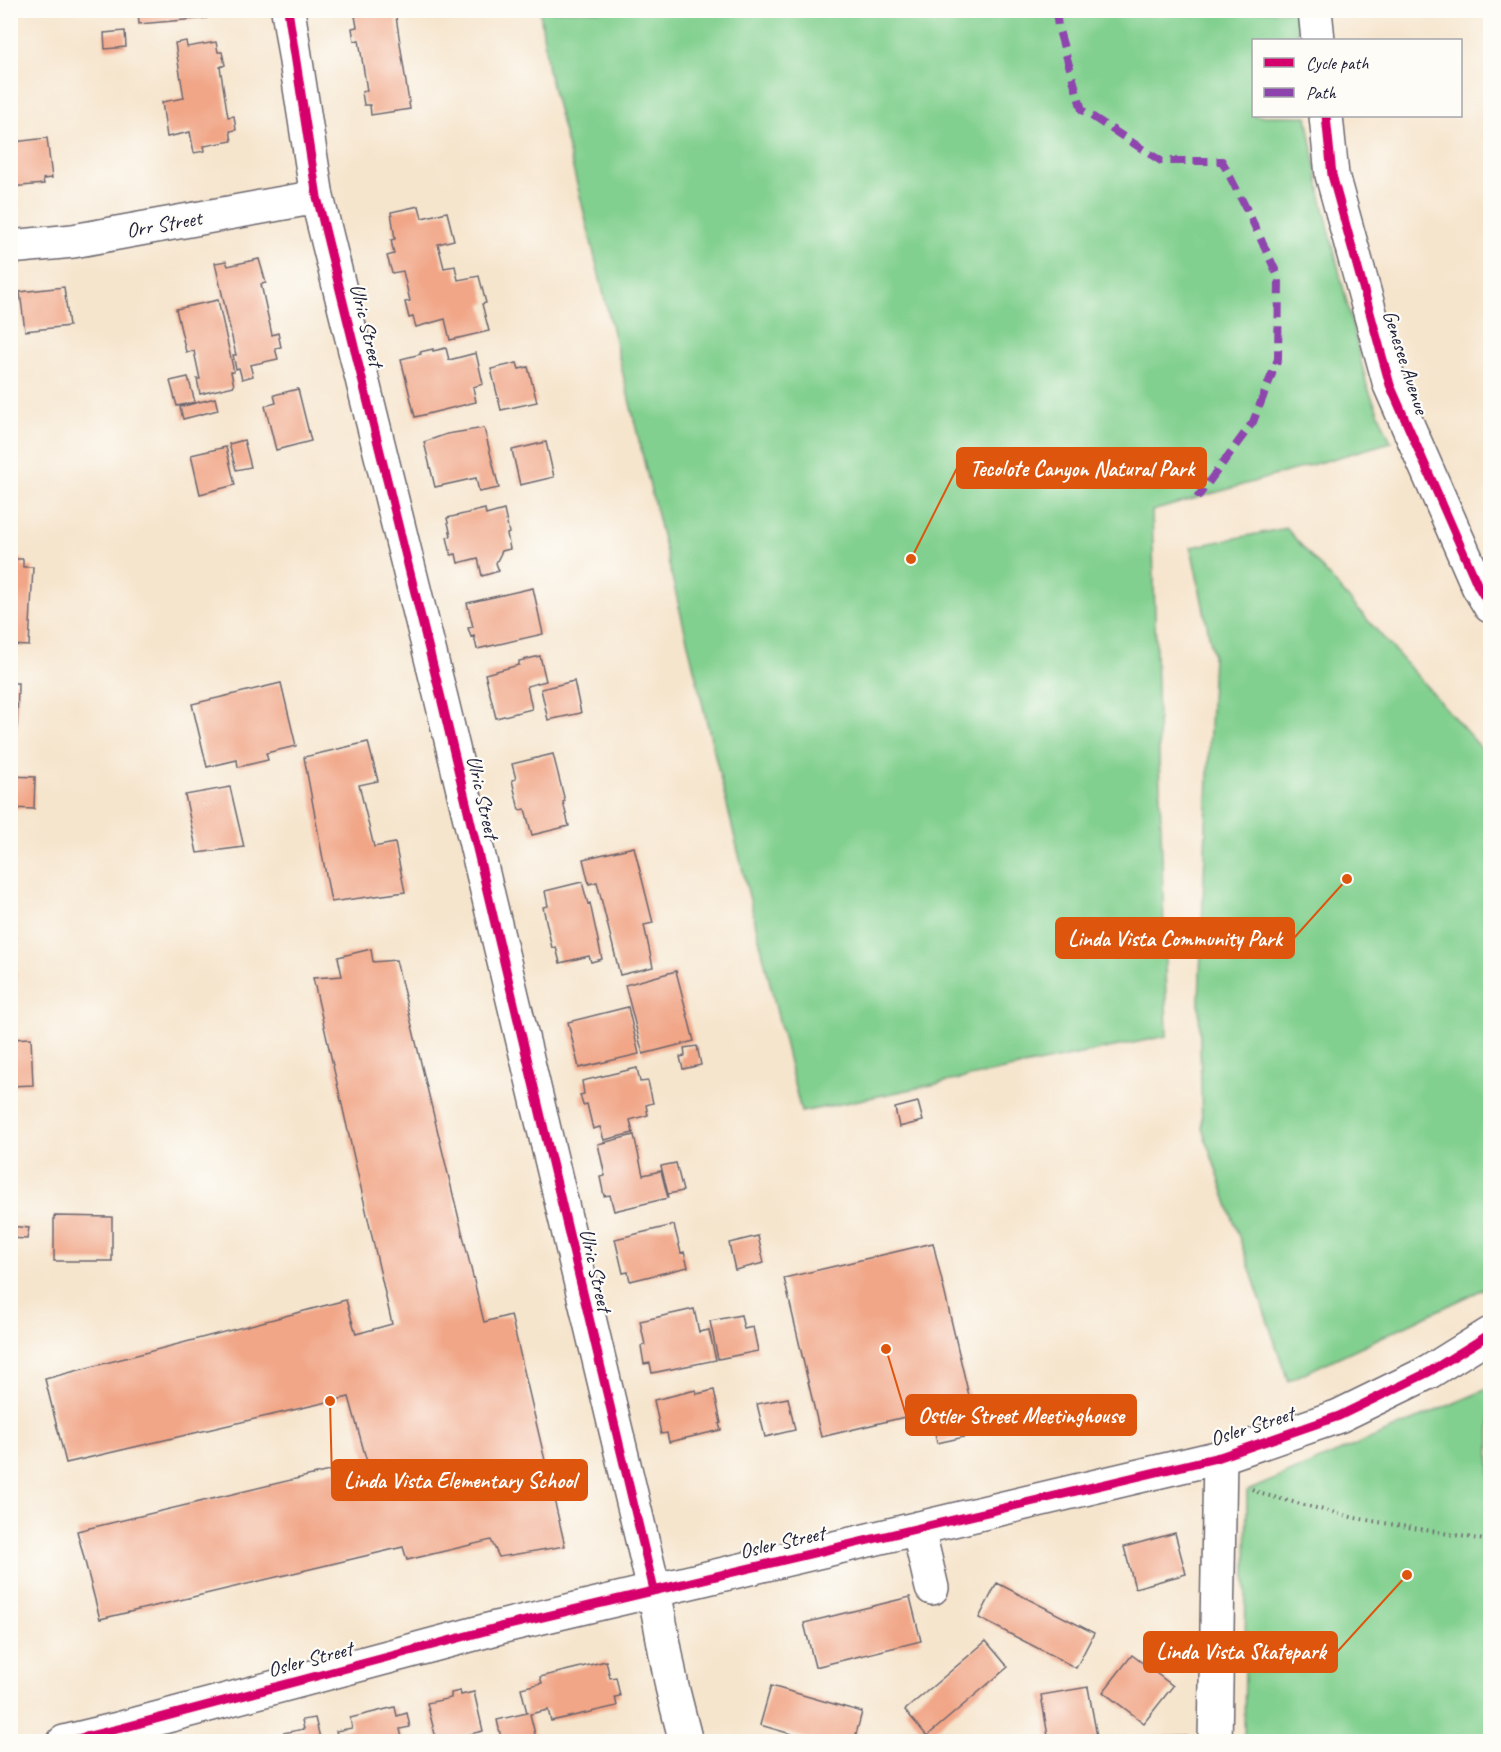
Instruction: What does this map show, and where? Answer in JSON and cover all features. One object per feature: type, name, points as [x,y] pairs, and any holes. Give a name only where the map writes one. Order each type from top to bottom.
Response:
[{"type":"street","name":"Ulric Street","points":[[288,10],[317,196],[445,713],[654,1590],[672,1687],[686,1742]]},
{"type":"street","points":[[1315,10],[1318,39]]},
{"type":"street","name":"Genesee Avenue","points":[[1326,117],[1332,175],[1390,385],[1478,586],[1491,606]]},
{"type":"street","name":"Orr Street","points":[[10,247],[73,241],[317,196]]},
{"type":"street","name":"Osler Street","points":[[64,1742],[500,1627],[1220,1457],[1339,1416],[1429,1372],[1491,1334]]},
{"type":"street","points":[[1215,1742],[1220,1457]]},
{"type":"street","points":[[918,1528],[932,1588]]},
{"type":"path","points":[[1247,1486],[1262,1494],[1355,1518],[1491,1541]]},
{"type":"green space","points":[[540,11],[1295,11],[1298,39],[1252,39],[1252,117],[1307,117],[1321,196],[1367,386],[1391,442],[1152,511],[1167,1036],[801,1112],[548,70]]},
{"type":"green space","points":[[1286,528],[1490,758],[1490,1286],[1288,1381],[1202,1128],[1199,1001],[1213,654],[1191,547]]},
{"type":"green space","points":[[1490,1388],[1490,1741],[1244,1741],[1247,1491]]},
{"type":"building","points":[[138,10],[206,10],[207,18],[139,24]]},
{"type":"building","points":[[395,10],[410,109],[371,115],[370,105],[364,105],[362,92],[367,91],[359,40],[354,41],[352,28],[357,27],[355,16]]},
{"type":"building","points":[[125,31],[126,47],[105,49],[104,33]]},
{"type":"building","points":[[186,41],[187,47],[216,42],[218,52],[222,52],[225,65],[220,67],[228,117],[234,116],[236,130],[230,131],[232,141],[204,146],[205,151],[194,153],[190,132],[167,137],[162,102],[184,98],[175,43]]},
{"type":"building","points":[[10,124],[13,124],[14,142],[47,138],[52,178],[43,179],[44,184],[10,187]]},
{"type":"building","points":[[419,206],[422,218],[447,212],[454,240],[438,244],[444,268],[455,266],[458,280],[479,276],[486,303],[482,304],[489,331],[450,340],[445,319],[416,327],[413,317],[409,318],[405,302],[410,301],[403,271],[392,273],[387,256],[394,254],[391,240],[395,239],[391,212]]},
{"type":"building","points":[[259,259],[266,283],[261,284],[272,335],[278,333],[281,347],[275,348],[278,359],[250,365],[253,376],[242,379],[239,368],[236,369],[233,355],[236,355],[215,263],[226,261],[228,266]]},
{"type":"building","points":[[64,287],[69,326],[25,331],[20,292]]},
{"type":"building","points":[[218,300],[234,372],[231,372],[234,386],[200,394],[197,379],[200,379],[194,351],[186,352],[176,309]]},
{"type":"building","points":[[446,348],[449,360],[476,353],[483,384],[473,387],[476,402],[415,417],[401,359],[421,354],[420,352]]},
{"type":"building","points":[[517,363],[519,369],[528,367],[537,402],[501,410],[491,369]]},
{"type":"building","points":[[188,377],[195,402],[177,406],[170,381]]},
{"type":"building","points":[[298,389],[311,441],[276,450],[265,406],[276,403],[274,395]]},
{"type":"building","points":[[215,398],[218,410],[183,419],[180,407]]},
{"type":"building","points":[[484,428],[499,488],[479,492],[476,478],[435,487],[424,442],[447,434]]},
{"type":"building","points":[[244,440],[251,467],[236,470],[229,444]]},
{"type":"building","points":[[546,442],[554,477],[520,485],[512,450]]},
{"type":"building","points":[[226,447],[235,485],[200,494],[191,455]]},
{"type":"building","points":[[485,509],[486,515],[504,510],[510,549],[502,551],[496,563],[499,571],[482,576],[478,558],[458,563],[456,554],[451,555],[447,537],[451,536],[447,518]]},
{"type":"building","points":[[10,559],[23,559],[23,567],[33,567],[29,646],[10,645]]},
{"type":"building","points":[[533,588],[543,634],[477,649],[474,636],[471,637],[468,628],[473,627],[467,603]]},
{"type":"building","points":[[540,656],[546,681],[527,686],[532,709],[496,718],[485,674],[519,665],[519,661]]},
{"type":"building","points":[[574,681],[581,713],[548,720],[541,689]]},
{"type":"building","points":[[10,683],[18,683],[17,728],[10,728]]},
{"type":"building","points":[[281,683],[296,746],[266,753],[268,760],[238,767],[237,760],[207,767],[192,704]]},
{"type":"building","points":[[368,742],[378,781],[359,785],[374,847],[395,843],[405,892],[331,902],[304,757]]},
{"type":"building","points":[[553,754],[569,826],[532,835],[525,809],[519,810],[512,780],[516,779],[512,764]]},
{"type":"building","points":[[10,776],[35,777],[34,809],[10,808]]},
{"type":"building","points":[[230,787],[244,847],[197,853],[185,795]]},
{"type":"building","points":[[634,847],[653,923],[644,925],[653,967],[620,975],[597,882],[589,884],[583,859]]},
{"type":"building","points":[[582,882],[588,904],[590,903],[602,959],[591,962],[589,956],[560,963],[556,947],[552,948],[543,907],[548,906],[545,891]]},
{"type":"building","points":[[10,915],[14,915],[14,938],[16,938],[16,984],[10,984]]},
{"type":"building","points":[[371,949],[373,962],[396,960],[484,1322],[511,1315],[565,1546],[499,1557],[491,1540],[407,1560],[403,1547],[100,1619],[77,1531],[367,1462],[349,1397],[66,1463],[45,1379],[346,1300],[356,1334],[392,1324],[313,978],[342,976],[338,957]]},
{"type":"building","points":[[676,971],[694,1041],[643,1054],[625,985]]},
{"type":"building","points":[[628,1007],[639,1054],[579,1068],[568,1022]]},
{"type":"building","points":[[31,1038],[33,1085],[10,1086],[10,1039]]},
{"type":"building","points":[[697,1046],[701,1065],[683,1069],[680,1057],[685,1056],[684,1048]]},
{"type":"building","points":[[637,1068],[640,1082],[648,1081],[653,1103],[646,1105],[648,1115],[630,1120],[633,1133],[604,1140],[600,1127],[593,1129],[587,1104],[583,1105],[580,1095],[584,1094],[582,1081]]},
{"type":"building","points":[[918,1102],[923,1121],[899,1127],[895,1108]]},
{"type":"building","points":[[634,1135],[643,1175],[661,1171],[668,1198],[614,1211],[610,1195],[604,1196],[600,1177],[605,1176],[598,1144]]},
{"type":"building","points":[[676,1163],[683,1191],[668,1194],[661,1166]]},
{"type":"building","points":[[54,1216],[112,1217],[112,1261],[54,1261]]},
{"type":"building","points":[[674,1225],[681,1253],[684,1252],[688,1267],[630,1281],[628,1272],[623,1273],[615,1239]]},
{"type":"building","points":[[10,1226],[29,1228],[27,1239],[10,1238]]},
{"type":"building","points":[[758,1236],[764,1263],[735,1270],[729,1243]]},
{"type":"building","points":[[933,1243],[978,1434],[937,1443],[930,1411],[821,1437],[784,1278]]},
{"type":"building","points":[[694,1309],[699,1332],[709,1330],[716,1360],[652,1373],[650,1363],[644,1364],[641,1346],[645,1345],[640,1321]]},
{"type":"building","points":[[741,1315],[744,1329],[753,1327],[758,1351],[718,1359],[710,1321]]},
{"type":"building","points":[[696,1390],[697,1394],[714,1390],[721,1430],[669,1442],[667,1433],[661,1434],[654,1400]]},
{"type":"building","points":[[788,1398],[795,1430],[765,1437],[757,1404]]},
{"type":"building","points":[[1175,1533],[1186,1574],[1135,1588],[1124,1547]]},
{"type":"building","points":[[997,1583],[1094,1633],[1076,1668],[979,1618]]},
{"type":"building","points":[[910,1597],[921,1641],[815,1667],[804,1623]]},
{"type":"building","points":[[986,1641],[1008,1667],[927,1736],[905,1710]]},
{"type":"building","points":[[1132,1655],[1173,1686],[1144,1723],[1103,1692]]},
{"type":"building","points":[[606,1661],[610,1678],[616,1677],[620,1696],[615,1697],[617,1706],[551,1721],[548,1710],[530,1714],[537,1742],[502,1742],[497,1720],[527,1713],[521,1688],[542,1683],[540,1677]]},
{"type":"building","points":[[771,1686],[862,1712],[854,1742],[819,1742],[760,1725]]},
{"type":"building","points":[[1088,1687],[1098,1742],[1049,1742],[1041,1695]]},
{"type":"building","points":[[460,1691],[461,1695],[474,1692],[483,1731],[437,1742],[427,1703],[451,1698],[451,1693]]},
{"type":"building","points":[[395,1707],[397,1716],[407,1713],[410,1727],[400,1729],[403,1742],[339,1742],[336,1731],[352,1728],[350,1718]]},
{"type":"building","points":[[315,1718],[321,1742],[276,1742],[284,1739],[283,1733],[304,1729],[302,1720]]},
{"type":"building","points":[[1187,1736],[1187,1742],[1154,1742],[1154,1737]]},
{"type":"marked path","points":[[1056,10],[1058,27],[1082,110],[1161,161],[1222,161],[1279,278],[1278,359],[1253,422],[1197,498]]},
{"type":"cycle path","points":[[288,10],[317,197],[442,702],[654,1590]]},
{"type":"cycle path","points":[[1326,117],[1332,175],[1390,385],[1478,586],[1490,606]]},
{"type":"cycle path","points":[[64,1742],[500,1627],[1220,1457],[1339,1416],[1429,1372],[1490,1334]]},
{"type":"place","name":"Tecolote Canyon Natural Park","points":[[911,559]]},
{"type":"place","name":"Linda Vista Community Park","points":[[1347,879]]},
{"type":"place","name":"Ostler Street Meetinghouse","points":[[886,1349]]},
{"type":"place","name":"Linda Vista Elementary School","points":[[330,1401]]},
{"type":"place","name":"Linda Vista Skatepark","points":[[1407,1575]]}]
